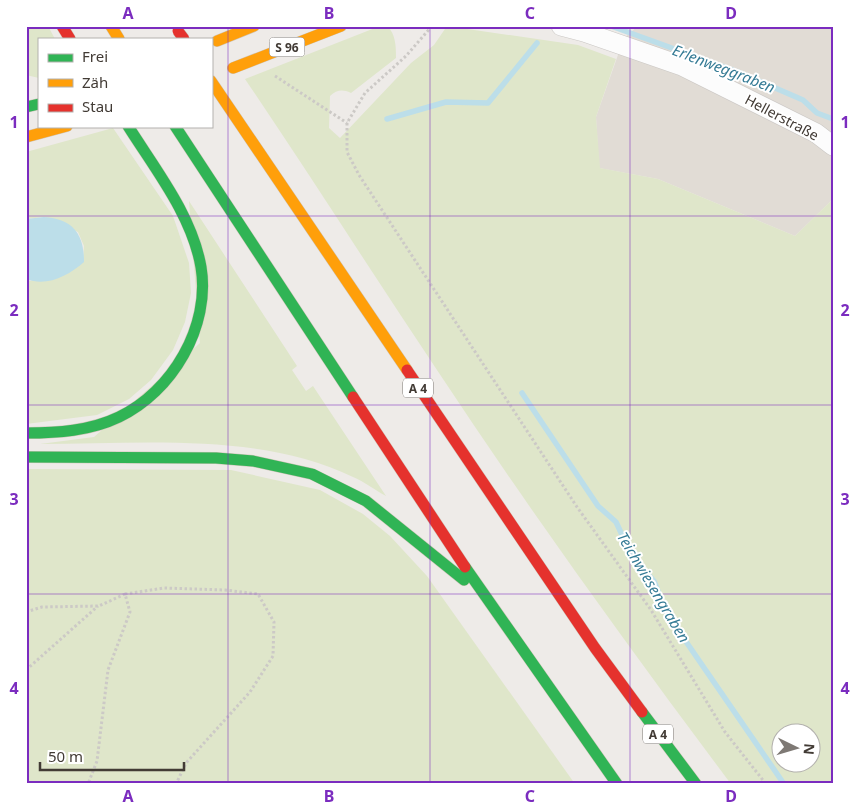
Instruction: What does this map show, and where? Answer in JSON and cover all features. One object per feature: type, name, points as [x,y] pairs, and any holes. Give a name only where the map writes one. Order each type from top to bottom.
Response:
[{"type":"main road","points":[[62,26],[69,38]]},
{"type":"main road","points":[[111,26],[118,38]]},
{"type":"main road","name":"S 96","points":[[216,40],[254,26]]},
{"type":"main road","name":"S 96","points":[[233,68],[340,26]]},
{"type":"main road","name":"A 4","points":[[214,85],[594,648],[696,784]]},
{"type":"main road","points":[[26,137],[60,128]]},
{"type":"main road","points":[[26,433],[49,434],[84,428],[120,417],[150,396],[175,371],[188,348],[197,322],[202,294],[201,268],[192,240],[182,215],[129,128]]},
{"type":"main road","points":[[176,128],[483,595],[617,784]]},
{"type":"main road","points":[[26,457],[216,458],[253,461],[312,474],[366,501],[483,595]]},
{"type":"street","name":"Hellerstraße","points":[[561,26],[584,32],[682,66],[816,133],[833,146]]},
{"type":"path","points":[[432,26],[401,60],[365,93],[347,123],[347,152],[359,175],[577,507],[651,610],[725,732],[766,784]]},
{"type":"path","points":[[258,59],[276,77],[347,123]]},
{"type":"path","points":[[26,670],[99,606],[125,594],[164,588],[224,590],[258,594],[274,622],[273,656],[250,692],[186,764],[176,784]]},
{"type":"path","points":[[88,784],[97,760],[108,670],[130,612],[125,594]]},
{"type":"path","points":[[26,612],[42,607],[99,606]]},
{"type":"shaded area","points":[[638,26],[833,26],[833,199],[795,236],[658,179],[599,168],[596,117],[624,38]]},
{"type":"green space","points":[[26,26],[48,26],[54,38],[38,38],[38,78],[26,75]]},
{"type":"green space","points":[[380,26],[387,26],[394,37],[396,58],[351,93],[340,91],[330,96],[329,128],[340,138],[411,63],[434,45],[447,26],[578,45],[616,59],[596,117],[600,168],[658,179],[795,236],[833,199],[833,784],[731,784],[544,527],[472,423],[245,79]]},
{"type":"green space","points":[[113,128],[173,216],[189,263],[191,293],[185,322],[173,350],[151,380],[129,399],[97,415],[26,424],[26,279],[30,281],[83,262],[84,246],[78,232],[44,217],[26,219],[26,152]]},
{"type":"green space","points":[[189,201],[297,366],[292,370],[306,391],[313,386],[386,496],[357,479],[317,463],[279,453],[240,447],[159,443],[40,444],[94,437],[200,343]]},
{"type":"green space","points":[[26,469],[231,470],[320,490],[363,514],[390,536],[427,576],[575,784],[26,784]]},
{"type":"water","points":[[44,217],[62,221],[75,230],[82,243],[84,262],[64,276],[42,282],[26,279],[26,219]]},
{"type":"waterway","name":"Erlenweggraben","points":[[611,26],[738,72],[803,100],[817,113],[833,119]]},
{"type":"waterway","name":"Erlenweggraben","points":[[387,119],[446,102],[488,103],[537,43]]},
{"type":"waterway","name":"Teichwiesengraben","points":[[522,393],[598,506],[616,522],[632,556],[654,581],[667,614],[784,784]]},
{"type":"traffic: fast","points":[[26,107],[38,104]]},
{"type":"traffic: fast","points":[[26,433],[61,432],[85,428],[108,422],[138,406],[156,391],[171,374],[184,355],[193,334],[200,312],[203,289],[201,267],[196,248],[190,229],[171,193],[129,128]]},
{"type":"traffic: fast","points":[[176,128],[353,397]]},
{"type":"traffic: fast","points":[[26,457],[216,458],[253,461],[312,474],[366,501],[464,580]]},
{"type":"traffic: fast","points":[[465,567],[617,784]]},
{"type":"traffic: fast","points":[[642,712],[696,784]]},
{"type":"traffic: slow","points":[[111,26],[118,38]]},
{"type":"traffic: slow","points":[[217,41],[254,26]]},
{"type":"traffic: slow","points":[[233,68],[341,26]]},
{"type":"traffic: slow","points":[[212,82],[407,370]]},
{"type":"traffic: slow","points":[[26,137],[60,128]]},
{"type":"traffic: jam","points":[[62,26],[69,38]]},
{"type":"traffic: jam","points":[[178,31],[183,38]]},
{"type":"traffic: jam","points":[[407,370],[595,648],[642,712]]},
{"type":"traffic: jam","points":[[353,397],[465,567]]}]
